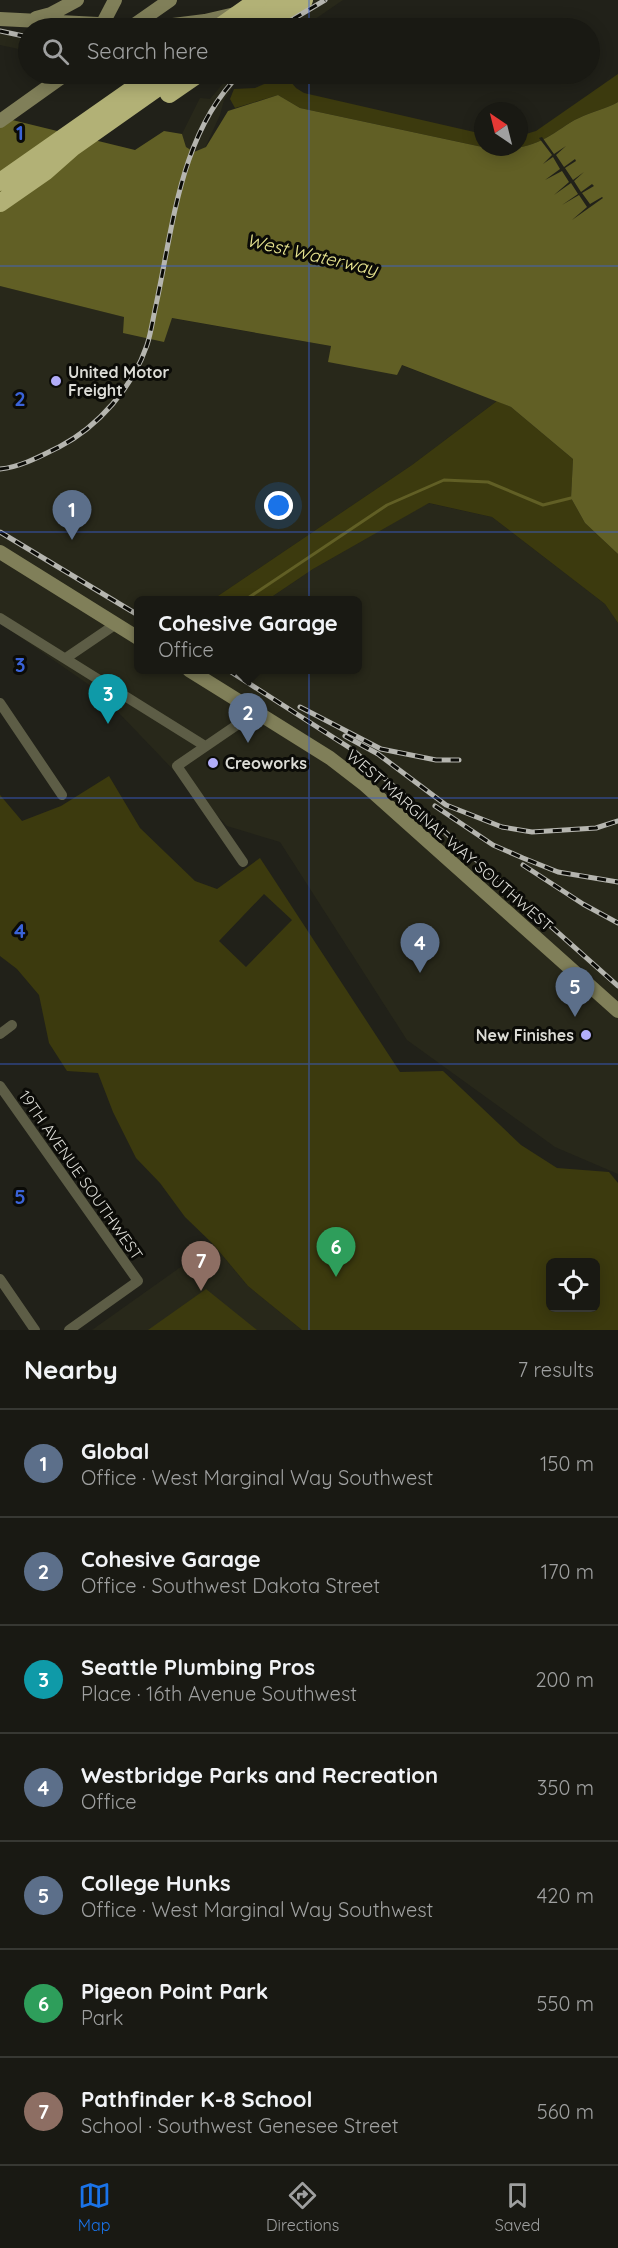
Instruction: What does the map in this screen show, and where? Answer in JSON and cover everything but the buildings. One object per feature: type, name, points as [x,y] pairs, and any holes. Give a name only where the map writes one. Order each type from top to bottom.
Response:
[{"type":"highway","points":[[223,18],[258,0]]},
{"type":"highway","points":[[256,18],[282,0]]},
{"type":"highway","points":[[278,18],[304,0]]},
{"type":"highway","points":[[0,182],[140,84]]},
{"type":"highway","points":[[0,203],[46,171],[72,148],[163,84]]},
{"type":"highway","points":[[46,171],[76,158],[183,84]]},
{"type":"main road","points":[[37,18],[51,14],[77,0]]},
{"type":"main road","points":[[106,18],[115,0]]},
{"type":"main road","points":[[144,18],[170,0]]},
{"type":"main road","points":[[225,18],[267,0]]},
{"type":"main road","points":[[249,18],[277,0]]},
{"type":"main road","points":[[0,12],[18,20]]},
{"type":"main road","points":[[0,19],[18,21]]},
{"type":"main road","points":[[0,121],[52,84]]},
{"type":"main road","points":[[0,552],[134,635]]},
{"type":"main road","name":"WEST MARGINAL WAY SOUTHWEST","points":[[197,674],[330,758],[372,791],[618,1011]]},
{"type":"street","points":[[0,618],[206,746]]},
{"type":"street","points":[[66,658],[116,624]]},
{"type":"street","points":[[0,703],[62,795]]},
{"type":"street","points":[[243,862],[177,766],[256,712]]},
{"type":"street","points":[[0,1034],[12,1025]]},
{"type":"street","name":"19TH AVENUE SOUTHWEST","points":[[0,1086],[138,1281],[69,1330]]},
{"type":"street","points":[[0,1279],[35,1330]]},
{"type":"shaded area","points":[[312,0],[343,0],[317,18],[282,18]]},
{"type":"shaded area","points":[[0,28],[18,32],[18,49],[0,45]]},
{"type":"shaded area","points":[[618,74],[618,102],[575,120],[541,141],[528,145],[528,133],[536,131]]},
{"type":"shaded area","points":[[223,84],[235,84],[224,100],[220,115],[204,150],[194,153],[186,147],[182,134],[200,98],[210,99]]},
{"type":"shaded area","points":[[264,84],[293,84],[304,93],[474,132],[474,145],[300,108],[278,95],[235,108],[230,99],[234,89],[255,88]]},
{"type":"shaded area","points":[[0,286],[124,317],[124,333],[171,318],[331,346],[329,362],[401,365],[497,401],[412,465],[218,596],[134,596],[134,674],[362,674],[362,596],[273,596],[313,569],[428,503],[492,517],[605,604],[618,623],[618,1174],[555,1147],[407,1040],[280,842],[227,826],[98,691],[0,623]]},
{"type":"shaded area","points":[[497,401],[511,407],[573,459],[571,498],[585,523],[618,554],[618,623],[605,604],[492,517],[429,503],[313,569],[273,596],[218,596],[412,465]]},
{"type":"shaded area","points":[[109,776],[140,828],[195,881],[217,889],[260,858],[400,1072],[443,1071],[521,1145],[557,1168],[609,1172],[618,1183],[618,1330],[302,1330],[248,1286],[213,1244],[185,1217],[160,1183],[136,1158],[113,1112],[98,1073],[67,1071],[49,1043],[39,995],[17,969],[0,956],[0,795],[22,821],[61,806]],"holes":[[[264,894],[292,920],[246,967],[219,941]]]},
{"type":"shaded area","points":[[213,1244],[248,1286],[302,1330],[92,1330]]},
{"type":"shaded area","points":[[206,1289],[257,1330],[148,1330]]},
{"type":"water","name":"West Waterway","points":[[278,95],[300,108],[474,145],[474,156],[528,156],[528,145],[541,141],[583,116],[618,102],[618,554],[585,523],[571,498],[573,459],[511,407],[402,365],[397,375],[328,362],[331,346],[172,318],[164,342],[123,333],[124,317],[0,286],[0,117],[135,150],[164,131],[182,134],[186,147],[194,152],[206,147],[228,111]]},
{"type":"pier","points":[[542,137],[554,154],[566,146],[556,155],[564,167],[575,159],[576,161],[565,168],[573,180],[584,172],[574,181],[581,192],[592,184],[594,186],[582,193],[590,204],[603,198],[572,220],[587,207],[579,195],[562,205],[578,194],[571,183],[554,195],[569,182],[562,171],[545,180],[560,169],[553,157],[543,164],[552,155],[539,138]]},
{"type":"waterway","points":[[251,596],[387,505],[444,480],[488,482],[543,505],[571,498]]},
{"type":"railway","points":[[295,18],[325,0]]},
{"type":"railway","points":[[0,31],[18,35]]},
{"type":"railway","points":[[0,469],[31,461],[73,439],[100,417],[133,376],[148,340],[174,213],[192,152],[204,124],[232,84]]},
{"type":"railway","points":[[0,532],[134,613]]},
{"type":"railway","points":[[234,674],[353,750],[618,986]]},
{"type":"railway","points":[[300,707],[381,749],[436,760],[459,760]]},
{"type":"railway","points":[[345,736],[378,754],[446,805],[502,827],[532,832],[596,828],[618,821]]},
{"type":"railway","points":[[435,806],[493,845],[523,858],[558,872],[618,882]]},
{"type":"railway","points":[[523,865],[583,904],[618,923]]},
{"type":"place","name":"United Motor Freight","points":[[56,381]]},
{"type":"place","name":"Global","points":[[72,540]]},
{"type":"place","name":"Seattle Plumbing Pros","points":[[108,724]]},
{"type":"place","name":"Cohesive Garage","points":[[248,743]]},
{"type":"place","name":"Creoworks","points":[[213,763]]},
{"type":"place","name":"Westbridge Parks and Recreation","points":[[420,973]]},
{"type":"place","name":"College Hunks","points":[[575,1017]]},
{"type":"place","name":"New Finishes","points":[[586,1035]]},
{"type":"place","name":"Pigeon Point Park","points":[[336,1277]]},
{"type":"place","name":"Pathfinder K-8 School","points":[[201,1291]]}]
